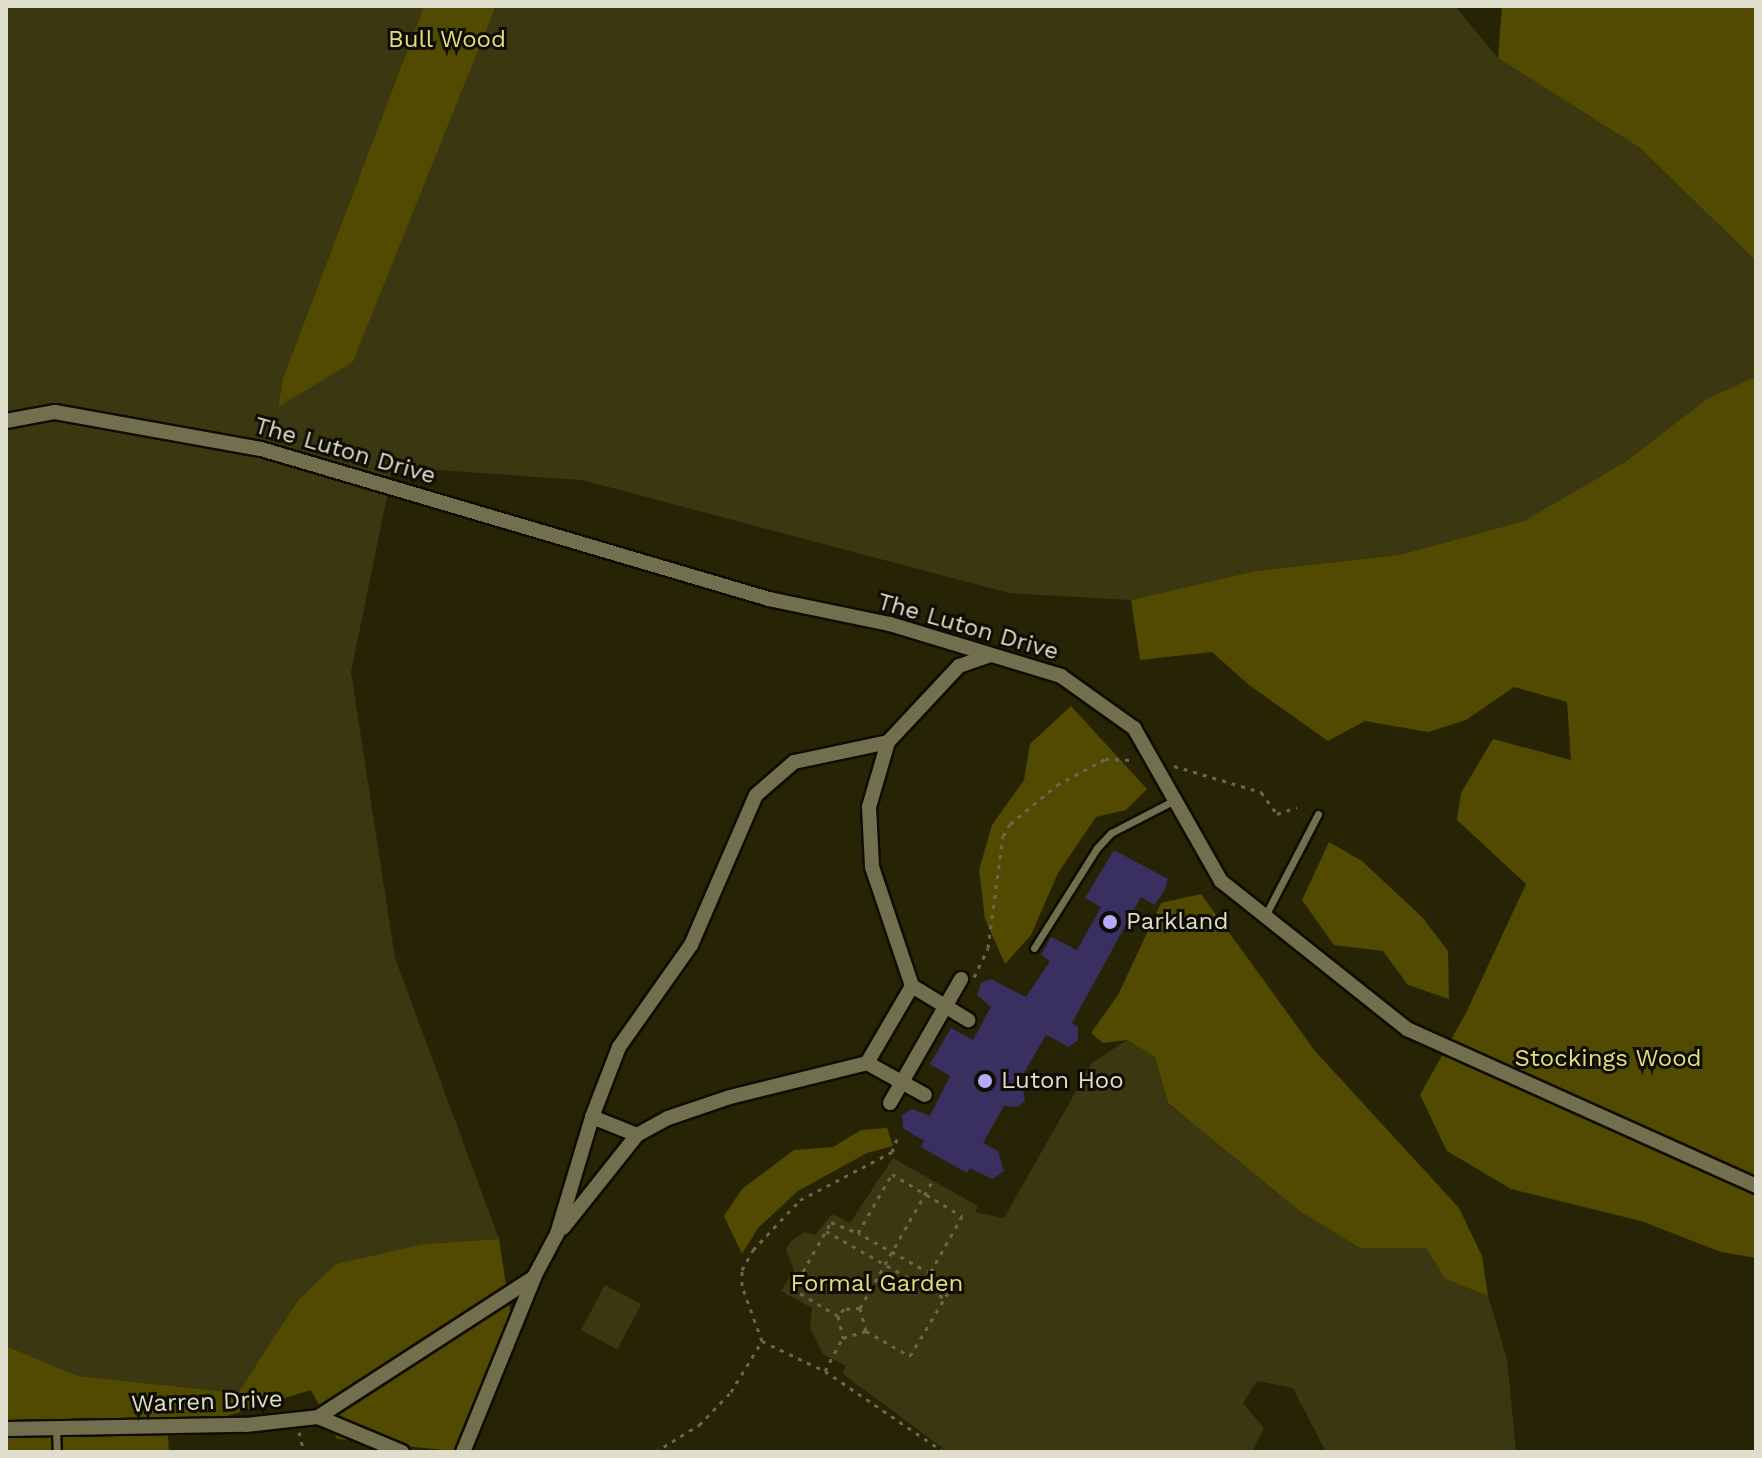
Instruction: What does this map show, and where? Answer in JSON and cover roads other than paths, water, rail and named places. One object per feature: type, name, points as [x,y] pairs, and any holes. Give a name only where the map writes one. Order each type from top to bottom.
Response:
[{"type":"street","name":"The Luton Drive","points":[[6,421],[55,412],[261,449],[769,599],[890,624],[1061,676],[1134,728],[1221,881],[1407,1029],[1756,1186]]},
{"type":"street","points":[[968,1020],[912,986],[872,867],[869,807],[888,742],[959,666],[991,655]]},
{"type":"street","points":[[557,1234],[592,1117],[619,1047],[691,945],[756,795],[794,762],[888,742]]},
{"type":"street","points":[[890,1103],[945,1006],[967,978]]},
{"type":"street","points":[[867,1063],[912,986]]},
{"type":"street","points":[[463,1452],[534,1277],[557,1234],[637,1135],[730,1097],[867,1063],[925,1095]]},
{"type":"street","points":[[592,1117],[637,1135]]},
{"type":"street","points":[[318,1417],[534,1277]]},
{"type":"street","name":"Warren Drive","points":[[6,1429],[246,1425],[318,1417],[402,1452]]},
{"type":"lane","points":[[1034,948],[1097,848],[1119,829],[1175,800]]},
{"type":"lane","points":[[1265,916],[1318,814]]},
{"type":"lane","points":[[56,1428],[57,1452]]},
{"type":"place","name":"Parkland","points":[[1110,922]]},
{"type":"place","name":"Luton Hoo","points":[[985,1081]]},
{"type":"park label","name":"Bull Wood","points":[[447,40]]},
{"type":"park label","name":"Stockings Wood","points":[[1608,1059]]},
{"type":"park label","name":"Formal Garden","points":[[877,1284]]}]
